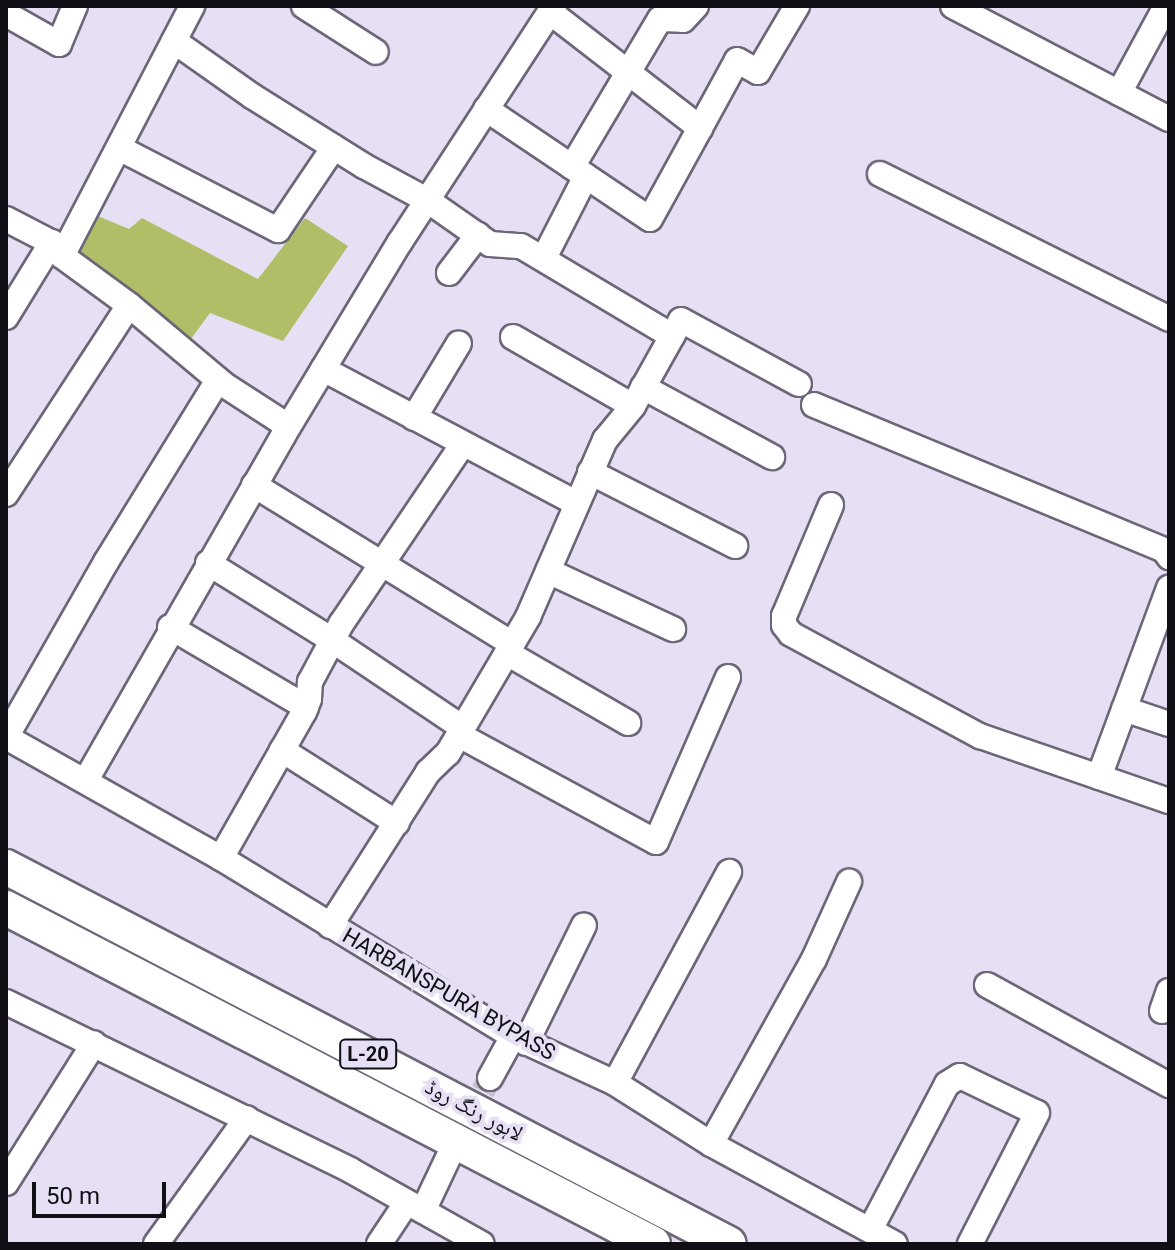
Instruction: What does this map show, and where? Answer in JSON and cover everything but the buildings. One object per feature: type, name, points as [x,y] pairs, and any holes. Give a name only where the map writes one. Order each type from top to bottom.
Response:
[{"type":"highway","name":"لاہور رنگ روڈ","points":[[6,867],[729,1244]]},
{"type":"highway","name":"لاہور رنگ روڈ","points":[[6,908],[653,1244]]},
{"type":"street","points":[[7,20],[59,44],[75,6]]},
{"type":"street","points":[[6,317],[59,246],[119,148],[192,6]]},
{"type":"street","points":[[304,6],[376,52]]},
{"type":"street","points":[[544,258],[579,172],[628,73],[660,19],[683,20],[696,6]]},
{"type":"street","points":[[486,109],[650,219],[737,60],[758,72],[797,6]]},
{"type":"street","points":[[953,6],[992,16],[1119,93],[1169,119]]},
{"type":"street","points":[[1119,93],[1166,6]]},
{"type":"street","points":[[86,780],[170,627],[288,426],[546,10],[700,128]]},
{"type":"street","points":[[174,41],[334,147],[427,200],[490,244],[521,246],[672,336]]},
{"type":"street","points":[[119,148],[278,230],[334,147]]},
{"type":"street","points":[[880,174],[1169,319]]},
{"type":"street","points":[[6,219],[59,246],[62,256],[129,305],[218,380],[288,426]]},
{"type":"street","points":[[449,273],[478,235]]},
{"type":"street","points":[[9,479],[129,305]]},
{"type":"street","points":[[330,926],[428,772],[448,753],[510,648],[548,571],[605,440],[638,396],[681,320],[799,384]]},
{"type":"street","points":[[513,337],[772,457]]},
{"type":"street","points":[[414,418],[459,343]]},
{"type":"street","points":[[323,369],[576,503]]},
{"type":"street","points":[[6,737],[106,562],[218,380]]},
{"type":"street","points":[[814,405],[1164,550],[1169,557]]},
{"type":"street","points":[[221,858],[306,707],[310,682],[332,640],[463,444]]},
{"type":"street","points":[[590,472],[735,546]]},
{"type":"street","points":[[254,485],[628,723]]},
{"type":"street","points":[[831,505],[784,616],[784,625],[791,634],[980,736],[1169,801]]},
{"type":"street","points":[[208,563],[332,640],[461,731],[656,842],[728,677]]},
{"type":"street","points":[[548,571],[673,629]]},
{"type":"street","points":[[1099,777],[1169,588]]},
{"type":"street","points":[[170,627],[306,707]]},
{"type":"street","points":[[1124,709],[1169,724]]},
{"type":"street","name":"HARBANSPURA BYPASS","points":[[6,737],[221,858],[519,1040],[615,1083],[711,1144],[895,1244]]},
{"type":"street","points":[[282,750],[397,823]]},
{"type":"street","points":[[615,1083],[729,872]]},
{"type":"street","points":[[711,1144],[814,959],[849,882]]},
{"type":"street","points":[[490,1078],[519,1040],[584,925]]},
{"type":"street","points":[[987,985],[1169,1085]]},
{"type":"street","points":[[6,1002],[247,1118],[482,1244]]},
{"type":"street","points":[[6,1183],[94,1043]]},
{"type":"street","points":[[870,1230],[947,1084],[960,1076],[1037,1113],[970,1244]]},
{"type":"street","points":[[156,1244],[247,1118]]},
{"type":"street","points":[[379,1244],[415,1207],[448,1158]]},
{"type":"green space","points":[[93,214],[129,229],[142,218],[258,279],[305,218],[348,246],[283,341],[210,313],[188,343],[75,252]]},
{"type":"tunnel","points":[[449,1155],[490,1078]]}]
